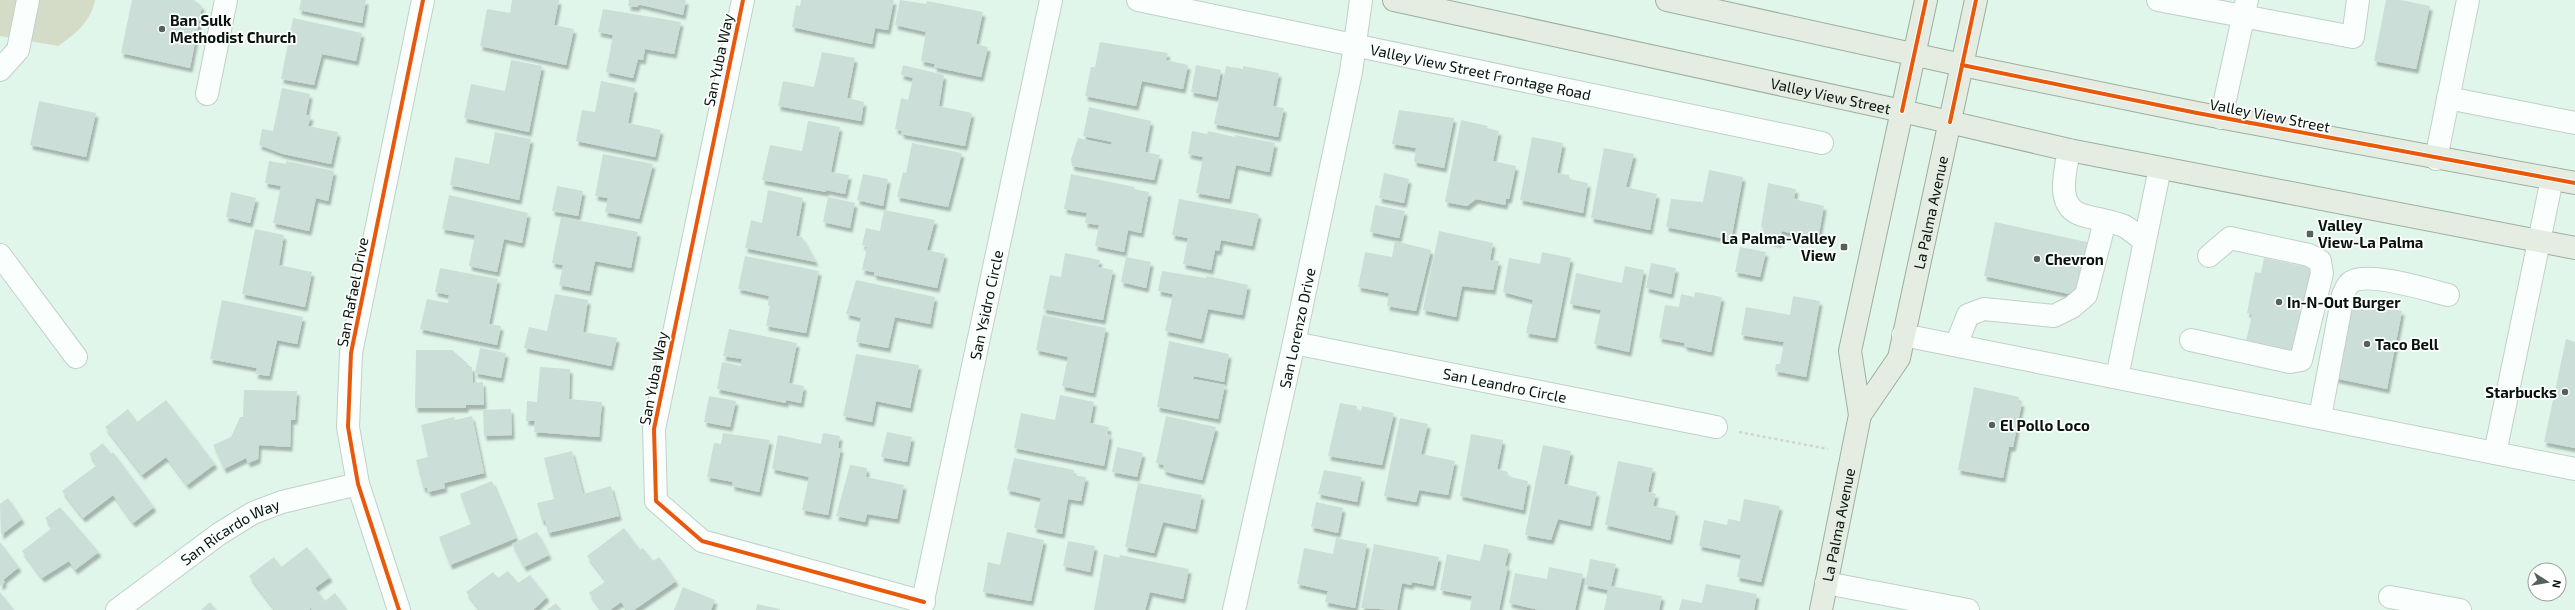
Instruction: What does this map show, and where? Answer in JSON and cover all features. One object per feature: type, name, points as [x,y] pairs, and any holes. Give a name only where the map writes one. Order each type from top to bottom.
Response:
[{"type":"main road","name":"Valley View Street","points":[[1394,0],[1902,111],[2069,150],[2575,248]]},
{"type":"main road","name":"Valley View Street","points":[[1667,0],[1717,6],[1962,65],[2222,118],[2436,159],[2575,183]]},
{"type":"main road","name":"La Palma Avenue","points":[[1821,610],[1860,415],[1850,351],[1926,0]]},
{"type":"main road","name":"La Palma Avenue","points":[[1860,415],[1899,358],[1938,166],[1950,122],[1976,0]]},
{"type":"street","points":[[0,70],[18,50],[28,0]]},
{"type":"street","points":[[207,94],[226,0]]},
{"type":"street","name":"San Rafael Drive","points":[[399,610],[358,484],[348,426],[351,353],[424,0]]},
{"type":"street","name":"San Yuba Way","points":[[743,0],[654,429],[656,501],[702,541],[922,606]]},
{"type":"street","name":"San Ysidro Circle","points":[[922,606],[1052,0]]},
{"type":"street","name":"Valley View Street Frontage Road","points":[[1138,0],[1822,142]]},
{"type":"street","name":"San Lorenzo Drive","points":[[1234,610],[1294,343],[1355,44],[1361,0]]},
{"type":"street","points":[[2158,0],[2245,9],[2353,37],[2358,0]]},
{"type":"street","points":[[2436,159],[2468,0]]},
{"type":"street","points":[[2222,118],[2245,9]]},
{"type":"street","points":[[2448,98],[2575,124]]},
{"type":"street","points":[[2069,150],[2064,179],[2064,193],[2068,204],[2080,214],[2124,226],[2144,241]]},
{"type":"street","points":[[2117,377],[2160,168]]},
{"type":"street","points":[[2495,453],[2552,179]]},
{"type":"street","points":[[1956,345],[1968,315],[1984,309],[2054,316],[2072,307],[2086,295],[2105,221]]},
{"type":"street","points":[[2191,340],[2290,362],[2301,360],[2322,273],[2320,261],[2309,255],[2230,238],[2209,256]]},
{"type":"street","points":[[0,255],[76,357]]},
{"type":"street","points":[[2320,417],[2343,295],[2349,283],[2357,279],[2368,279],[2417,287],[2448,295]]},
{"type":"street","points":[[1904,335],[2575,469]]},
{"type":"street","name":"San Leandro Circle","points":[[1294,343],[1716,427]]},
{"type":"street","name":"San Ricardo Way","points":[[117,610],[220,534],[253,513],[282,502],[358,484]]},
{"type":"street","points":[[1826,583],[1968,610]]},
{"type":"street","points":[[2390,597],[2460,610]]},
{"type":"path","points":[[1716,427],[1852,453]]},
{"type":"green space","points":[[0,0],[95,0],[90,15],[86,21],[76,32],[58,46],[0,36]]},
{"type":"building","name":"Ban Sulk Methodist Church","points":[[132,0],[194,0],[202,6],[190,68],[121,53]]},
{"type":"building","points":[[301,0],[366,0],[362,23],[299,10]]},
{"type":"building","points":[[512,0],[559,0],[554,25],[574,29],[566,65],[480,46],[487,9],[510,13]]},
{"type":"building","points":[[629,0],[686,0],[683,15],[638,4],[637,7],[628,6]]},
{"type":"building","points":[[801,0],[894,0],[888,30],[875,28],[872,44],[792,27],[796,5],[800,6]]},
{"type":"building","points":[[900,0],[926,4],[927,1],[983,12],[976,44],[988,47],[981,77],[934,67],[935,64],[921,61],[926,32],[895,25]]},
{"type":"building","points":[[2386,0],[2401,0],[2430,6],[2416,69],[2374,61]]},
{"type":"building","points":[[603,9],[681,22],[674,54],[645,49],[643,60],[638,59],[633,78],[606,72],[613,35],[598,32]]},
{"type":"building","points":[[293,18],[362,33],[356,61],[322,54],[314,85],[281,79]]},
{"type":"building","points":[[1100,42],[1168,53],[1166,60],[1188,65],[1183,89],[1142,81],[1136,106],[1085,96],[1091,67],[1095,67]]},
{"type":"building","points":[[822,52],[855,58],[847,98],[864,102],[861,121],[778,106],[783,81],[814,87]]},
{"type":"building","points":[[511,60],[542,66],[529,132],[464,118],[471,84],[505,91]]},
{"type":"building","points":[[903,65],[944,75],[939,106],[972,113],[965,146],[901,134],[902,131],[895,129],[901,98],[908,100],[913,78],[901,75]]},
{"type":"building","points":[[1196,65],[1221,70],[1216,97],[1191,92]]},
{"type":"building","points":[[1226,66],[1243,69],[1243,66],[1279,73],[1273,106],[1284,108],[1278,137],[1214,124]]},
{"type":"building","points":[[601,81],[635,88],[628,123],[661,130],[655,157],[576,141],[582,110],[595,112]]},
{"type":"building","points":[[282,88],[310,94],[306,115],[311,116],[308,126],[338,132],[331,164],[283,154],[259,145],[262,129],[273,131]]},
{"type":"building","points":[[39,101],[96,113],[86,157],[30,145]]},
{"type":"building","points":[[1089,107],[1151,121],[1145,152],[1160,155],[1154,180],[1072,166],[1071,159],[1078,138],[1111,145],[1112,142],[1083,136]]},
{"type":"building","points":[[1399,110],[1454,118],[1444,168],[1414,162],[1416,148],[1392,144]]},
{"type":"building","points":[[1461,120],[1488,126],[1487,128],[1499,131],[1493,161],[1516,166],[1509,199],[1506,199],[1505,205],[1476,199],[1467,206],[1445,202]]},
{"type":"building","points":[[808,121],[840,127],[831,172],[849,175],[845,194],[762,180],[770,145],[802,151]]},
{"type":"building","points":[[1192,131],[1207,134],[1208,131],[1275,143],[1269,172],[1236,165],[1229,199],[1196,193],[1203,157],[1188,154]]},
{"type":"building","points":[[495,132],[531,139],[519,200],[450,185],[455,157],[489,164]]},
{"type":"building","points":[[1532,137],[1563,143],[1557,173],[1569,175],[1569,179],[1588,183],[1583,213],[1520,200]]},
{"type":"building","points":[[912,143],[962,153],[948,207],[897,197],[903,172],[906,173]]},
{"type":"building","points":[[1604,148],[1634,154],[1626,187],[1657,194],[1650,230],[1591,218]]},
{"type":"building","points":[[603,154],[653,164],[639,219],[605,212],[608,198],[595,196]]},
{"type":"building","points":[[269,161],[286,164],[286,161],[334,171],[328,201],[316,198],[309,231],[273,223],[281,186],[265,183]]},
{"type":"building","points":[[1709,170],[1743,177],[1731,240],[1666,227],[1671,199],[1703,202]]},
{"type":"building","points":[[1384,173],[1409,179],[1404,203],[1379,198]]},
{"type":"building","points":[[863,174],[888,179],[883,206],[857,200]]},
{"type":"building","points":[[1071,174],[1135,187],[1134,189],[1149,192],[1141,233],[1128,230],[1124,252],[1095,246],[1099,225],[1085,223],[1087,213],[1064,209]]},
{"type":"building","points":[[1768,183],[1796,189],[1794,198],[1824,206],[1818,239],[1782,231],[1779,243],[1762,239],[1764,228],[1761,227]]},
{"type":"building","points":[[557,186],[583,191],[578,216],[552,211]]},
{"type":"building","points":[[768,190],[803,198],[796,236],[802,237],[816,262],[745,248],[751,220],[762,223]]},
{"type":"building","points":[[231,192],[256,198],[250,223],[226,217]]},
{"type":"building","points":[[449,195],[528,213],[522,243],[504,239],[497,272],[469,266],[475,235],[442,229]]},
{"type":"building","points":[[828,197],[855,203],[850,228],[823,222]]},
{"type":"building","points":[[1179,199],[1259,214],[1252,246],[1221,240],[1219,251],[1215,250],[1211,270],[1183,264],[1188,238],[1172,235]]},
{"type":"building","points":[[1375,205],[1405,211],[1399,238],[1370,232]]},
{"type":"building","points":[[884,210],[935,220],[927,250],[945,254],[937,288],[874,275],[874,272],[862,270],[867,247],[862,245],[866,228],[880,231]]},
{"type":"building","points":[[561,217],[638,232],[631,268],[595,261],[589,291],[559,285],[563,265],[552,263]]},
{"type":"building","name":"Chevron","points":[[1995,222],[2091,243],[2079,296],[1984,276]]},
{"type":"building","points":[[255,229],[284,235],[279,265],[312,272],[305,307],[242,294]]},
{"type":"building","points":[[1439,231],[1493,243],[1490,260],[1499,261],[1493,290],[1462,286],[1456,317],[1423,310]]},
{"type":"building","points":[[1395,241],[1431,250],[1416,311],[1387,306],[1389,293],[1358,287],[1365,252],[1392,257]]},
{"type":"building","points":[[1740,247],[1766,252],[1760,277],[1735,272]]},
{"type":"building","points":[[1542,252],[1571,258],[1555,338],[1526,333],[1533,300],[1503,292],[1509,258],[1540,264]]},
{"type":"building","points":[[1065,253],[1100,260],[1098,267],[1113,270],[1103,320],[1043,309],[1050,275],[1061,277]]},
{"type":"building","points":[[745,256],[819,271],[806,333],[766,326],[770,306],[768,305],[769,296],[738,289]]},
{"type":"building","points":[[1126,257],[1151,262],[1146,288],[1121,282]]},
{"type":"building","name":"In-N-Out Burger","points":[[2264,258],[2312,268],[2299,346],[2292,345],[2290,355],[2245,346],[2252,314],[2247,313],[2255,272],[2261,273]]},
{"type":"building","points":[[1651,263],[1676,268],[1671,294],[1646,288]]},
{"type":"building","points":[[1625,266],[1644,270],[1629,352],[1594,344],[1601,310],[1570,304],[1576,273],[1622,283]]},
{"type":"building","points":[[440,268],[498,279],[489,324],[501,326],[497,345],[420,329],[427,299],[448,303],[449,295],[435,292]]},
{"type":"building","points":[[1162,271],[1206,278],[1207,276],[1248,285],[1242,315],[1208,309],[1201,339],[1165,331],[1173,294],[1158,291]]},
{"type":"building","points":[[856,280],[935,297],[930,324],[895,317],[888,348],[856,342],[861,318],[846,314]]},
{"type":"building","points":[[1695,292],[1722,297],[1711,352],[1684,346],[1685,343],[1659,338],[1665,305],[1679,307],[1681,294],[1694,297]]},
{"type":"building","points":[[555,294],[588,300],[583,332],[617,338],[611,366],[524,348],[529,327],[547,331]]},
{"type":"building","points":[[1793,296],[1820,301],[1806,377],[1775,371],[1776,364],[1780,364],[1784,342],[1741,335],[1746,307],[1790,315]]},
{"type":"building","name":"Taco Bell","points":[[2347,299],[2402,311],[2387,389],[2334,378]]},
{"type":"building","points":[[222,300],[303,317],[297,344],[277,340],[269,376],[255,374],[257,368],[210,359]]},
{"type":"building","points":[[1043,315],[1106,328],[1093,393],[1062,386],[1068,357],[1036,350]]},
{"type":"building","points":[[729,329],[797,343],[789,383],[804,386],[801,403],[786,400],[786,403],[717,389],[722,362],[741,366],[742,359],[723,356]]},
{"type":"building","name":"Starbucks","points":[[2566,339],[2575,342],[2575,448],[2544,442]]},
{"type":"building","points":[[1169,341],[1229,354],[1224,382],[1194,376],[1193,379],[1225,385],[1218,419],[1157,407]]},
{"type":"building","points":[[480,348],[506,353],[501,378],[475,373]]},
{"type":"building","points":[[416,350],[452,350],[467,363],[467,367],[472,367],[473,383],[483,382],[484,405],[466,405],[466,408],[415,408]]},
{"type":"building","points":[[856,354],[919,365],[910,408],[876,401],[872,422],[843,416]]},
{"type":"building","points":[[540,367],[570,369],[569,399],[602,402],[599,437],[534,432],[535,421],[526,421],[527,401],[537,402]]},
{"type":"building","name":"El Pollo Loco","points":[[1974,387],[2019,397],[2018,402],[2022,402],[2013,447],[2009,447],[2003,478],[1958,470]]},
{"type":"building","points":[[244,390],[297,391],[295,420],[291,420],[290,447],[259,445],[258,459],[248,463],[246,458],[224,469],[213,445],[231,437],[240,417],[243,417]]},
{"type":"building","points":[[1060,395],[1094,402],[1090,423],[1109,427],[1107,434],[1110,435],[1104,466],[1014,448],[1021,413],[1055,420]]},
{"type":"building","points":[[709,396],[736,401],[730,427],[704,422]]},
{"type":"building","points":[[166,400],[215,464],[187,485],[166,457],[142,475],[105,427],[128,409],[137,422]]},
{"type":"building","points":[[1340,403],[1357,406],[1356,410],[1361,411],[1362,406],[1394,413],[1382,465],[1328,456]]},
{"type":"building","points":[[511,409],[512,435],[484,436],[483,410]]},
{"type":"building","points":[[472,416],[484,473],[444,483],[445,488],[428,492],[427,488],[423,488],[416,460],[428,457],[421,425],[454,417],[455,420]]},
{"type":"building","points":[[1166,416],[1216,427],[1202,480],[1170,473],[1163,470],[1164,465],[1156,463]]},
{"type":"building","points":[[1400,418],[1428,424],[1421,454],[1455,461],[1448,495],[1419,490],[1416,502],[1384,496]]},
{"type":"building","points":[[887,432],[912,437],[907,462],[881,457]]},
{"type":"building","points":[[723,433],[770,440],[759,492],[732,486],[733,482],[707,477],[714,443],[721,444]]},
{"type":"building","points":[[823,433],[840,436],[838,448],[841,448],[828,515],[802,510],[809,477],[772,469],[778,435],[821,444]]},
{"type":"building","points":[[1471,434],[1503,440],[1497,469],[1508,472],[1507,476],[1528,481],[1523,510],[1460,496]]},
{"type":"building","points":[[103,443],[111,454],[113,452],[154,507],[133,523],[113,495],[83,518],[62,491],[97,465],[89,454]]},
{"type":"building","points":[[1543,445],[1571,451],[1564,484],[1597,492],[1590,526],[1558,519],[1551,540],[1525,535]]},
{"type":"building","points":[[1117,447],[1143,453],[1137,477],[1112,472]]},
{"type":"building","points":[[572,451],[583,494],[611,486],[619,516],[548,533],[545,520],[542,521],[537,503],[554,499],[544,458]]},
{"type":"building","points":[[1014,458],[1074,470],[1073,475],[1086,477],[1081,501],[1068,499],[1062,534],[1034,528],[1041,498],[1007,490]]},
{"type":"building","points":[[1618,461],[1653,468],[1648,492],[1656,494],[1653,506],[1676,511],[1670,540],[1605,525]]},
{"type":"building","points":[[850,465],[867,468],[866,477],[904,485],[897,519],[867,514],[865,522],[836,516]]},
{"type":"building","points":[[1324,470],[1362,477],[1357,502],[1318,494]]},
{"type":"building","points":[[492,481],[516,538],[450,565],[439,537],[471,524],[460,494]]},
{"type":"building","points":[[1138,483],[1202,495],[1195,529],[1163,522],[1154,553],[1125,547]]},
{"type":"building","points":[[8,498],[22,519],[1,535],[0,504]]},
{"type":"building","points":[[1744,499],[1780,506],[1761,582],[1737,577],[1741,555],[1699,546],[1704,520],[1727,525],[1728,519],[1740,521]]},
{"type":"building","points":[[1316,502],[1343,508],[1338,533],[1311,527]]},
{"type":"building","points":[[60,507],[99,552],[75,570],[69,561],[42,578],[22,551],[52,528],[45,518]]},
{"type":"building","points":[[624,528],[640,550],[643,548],[653,561],[659,557],[676,581],[634,610],[627,610],[621,602],[610,610],[601,610],[589,593],[606,581],[587,556]]},
{"type":"building","points":[[537,532],[549,555],[524,567],[512,544]]},
{"type":"building","points":[[1007,532],[1044,540],[1031,601],[983,592],[988,562],[1000,565]]},
{"type":"building","points":[[1336,538],[1367,544],[1355,608],[1325,602],[1328,591],[1297,584],[1304,548],[1333,554]]},
{"type":"building","points":[[1068,541],[1095,546],[1090,572],[1063,566]]},
{"type":"building","points":[[0,542],[19,567],[3,580],[5,582],[0,586]]},
{"type":"building","points":[[1374,544],[1439,557],[1433,586],[1412,582],[1411,585],[1402,583],[1397,610],[1361,608]]},
{"type":"building","points":[[1484,544],[1509,549],[1505,566],[1508,566],[1499,610],[1470,610],[1472,596],[1440,590],[1447,554],[1480,561]]},
{"type":"building","points":[[307,547],[330,577],[315,588],[325,601],[335,593],[347,610],[312,610],[310,607],[310,610],[275,610],[249,576],[274,557],[281,567]]},
{"type":"building","points":[[1104,554],[1119,558],[1120,555],[1189,569],[1183,599],[1150,592],[1145,610],[1094,610]]},
{"type":"building","points":[[1590,559],[1616,564],[1611,586],[1662,596],[1659,610],[1604,610],[1608,590],[1585,585]]},
{"type":"building","points":[[1549,567],[1583,574],[1575,610],[1539,610],[1509,603],[1515,573],[1547,579]]},
{"type":"building","points":[[508,571],[518,583],[530,575],[547,597],[533,610],[480,610],[466,592],[493,572],[498,578]]},
{"type":"building","points":[[1706,584],[1757,594],[1754,610],[1679,610],[1682,599],[1702,603]]},
{"type":"building","points":[[683,587],[715,600],[711,610],[674,610]]},
{"type":"building","points":[[0,592],[14,610],[0,610]]},
{"type":"building","points":[[210,602],[216,610],[201,610]]},
{"type":"building","points":[[556,603],[561,610],[547,610]]},
{"type":"building","points":[[757,604],[780,609],[780,610],[756,610]]},
{"type":"cycle path","points":[[399,610],[358,484],[348,427],[351,353],[423,0]]},
{"type":"cycle path","points":[[743,0],[654,429],[656,501],[702,541],[924,602]]},
{"type":"cycle path","points":[[1902,111],[1926,0]]},
{"type":"cycle path","points":[[1950,122],[1976,0]]},
{"type":"cycle path","points":[[1962,65],[2197,113],[2575,183]]},
{"type":"place","name":"Ban Sulk Methodist Church","points":[[162,29]]},
{"type":"place","name":"Valley View-La Palma","points":[[2310,234]]},
{"type":"place","name":"La Palma-Valley View","points":[[1844,247]]},
{"type":"place","name":"Chevron","points":[[2037,259]]},
{"type":"place","name":"In-N-Out Burger","points":[[2279,302]]},
{"type":"place","name":"Taco Bell","points":[[2367,344]]},
{"type":"place","name":"Starbucks","points":[[2565,392]]},
{"type":"place","name":"El Pollo Loco","points":[[1992,425]]}]
